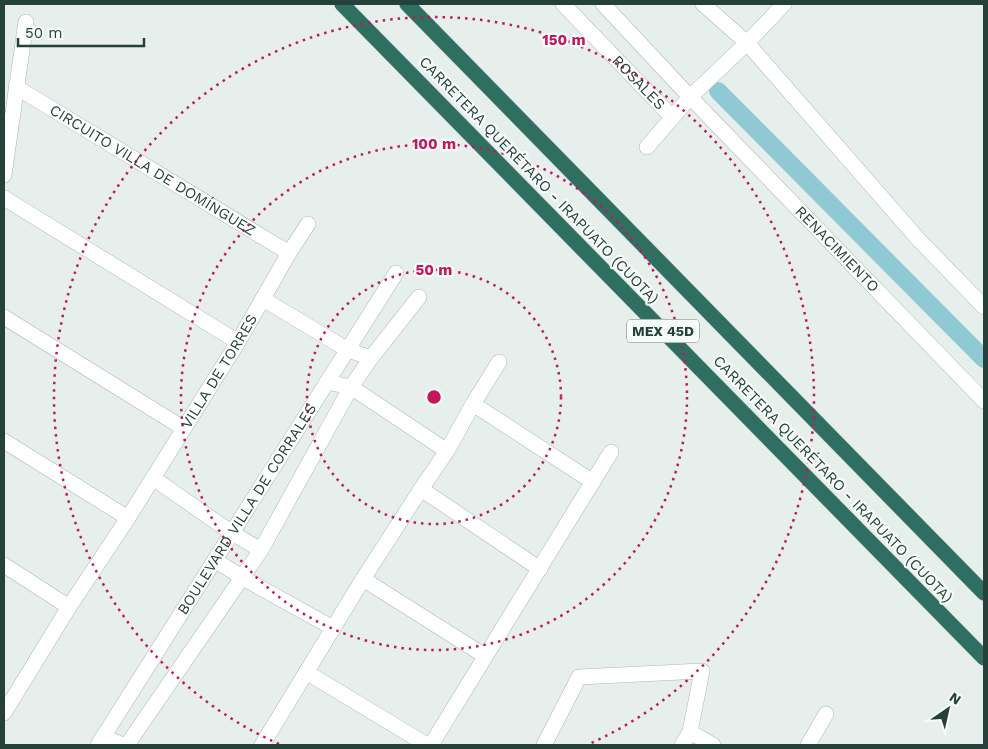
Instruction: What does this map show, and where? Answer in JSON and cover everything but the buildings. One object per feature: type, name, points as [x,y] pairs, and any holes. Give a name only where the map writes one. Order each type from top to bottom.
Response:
[{"type":"highway","name":"CARRETERA QUERÉTARO - IRAPUATO (CUOTA)","points":[[342,4],[984,658]]},
{"type":"highway","name":"CARRETERA QUERÉTARO - IRAPUATO (CUOTA)","points":[[407,4],[984,593]]},
{"type":"street","name":"ROSALES","points":[[563,4],[672,117]]},
{"type":"street","name":"RENACIMIENTO","points":[[604,4],[690,97],[984,401]]},
{"type":"street","points":[[703,4],[747,43],[919,240],[984,307]]},
{"type":"street","points":[[647,147],[690,97],[747,43],[784,4]]},
{"type":"street","points":[[4,174],[26,22]]},
{"type":"street","name":"CIRCUITO VILLA DE DOMÍNGUEZ","points":[[16,87],[290,253]]},
{"type":"street","points":[[4,198],[238,342]]},
{"type":"street","name":"VILLA DE TORRES","points":[[4,714],[8,695],[128,518],[238,342],[308,224]]},
{"type":"street","name":"BOULEVARD VILLA DE CORRALES","points":[[100,741],[396,273]]},
{"type":"street","name":"BOULEVARD VILLA DE CORRALES","points":[[125,745],[261,550],[351,387],[370,358],[419,297]]},
{"type":"street","points":[[263,299],[348,350],[370,358]]},
{"type":"street","points":[[4,317],[183,428]]},
{"type":"street","points":[[262,745],[363,579],[447,451],[499,362]]},
{"type":"street","points":[[327,382],[351,387],[447,451]]},
{"type":"street","points":[[473,404],[593,482]]},
{"type":"street","points":[[4,441],[128,518]]},
{"type":"street","points":[[306,672],[429,745],[611,452]]},
{"type":"street","points":[[153,478],[232,533],[261,550]]},
{"type":"street","points":[[421,489],[540,569]]},
{"type":"street","points":[[215,560],[243,578],[333,628]]},
{"type":"street","points":[[4,565],[69,607]]},
{"type":"street","points":[[363,579],[485,656]]},
{"type":"street","points":[[544,745],[579,677],[702,671],[690,732],[682,745]]},
{"type":"street","points":[[808,745],[826,714]]},
{"type":"street","points":[[690,732],[713,745]]},
{"type":"street","points":[[100,741],[125,745]]},
{"type":"waterway","points":[[718,91],[984,359]]}]
